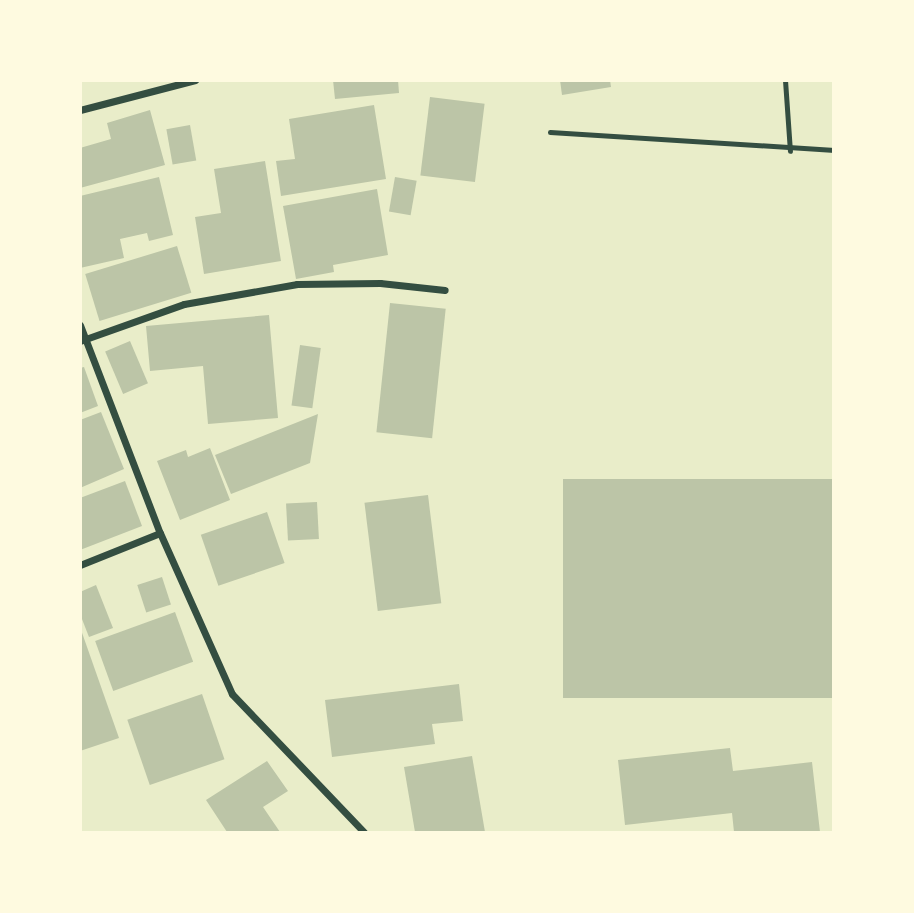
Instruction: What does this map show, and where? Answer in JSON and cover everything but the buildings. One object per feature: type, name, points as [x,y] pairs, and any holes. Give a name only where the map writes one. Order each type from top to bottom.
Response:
[{"type":"street","points":[[80,110],[195,80]]},
{"type":"street","points":[[83,339],[184,304],[297,284],[380,282],[445,290]]},
{"type":"street","points":[[80,325],[83,339],[160,533],[232,694],[364,832]]},
{"type":"street","points":[[80,565],[160,533]]},
{"type":"lane","points":[[785,80],[790,151]]},
{"type":"lane","points":[[550,132],[790,151],[834,150]]}]
